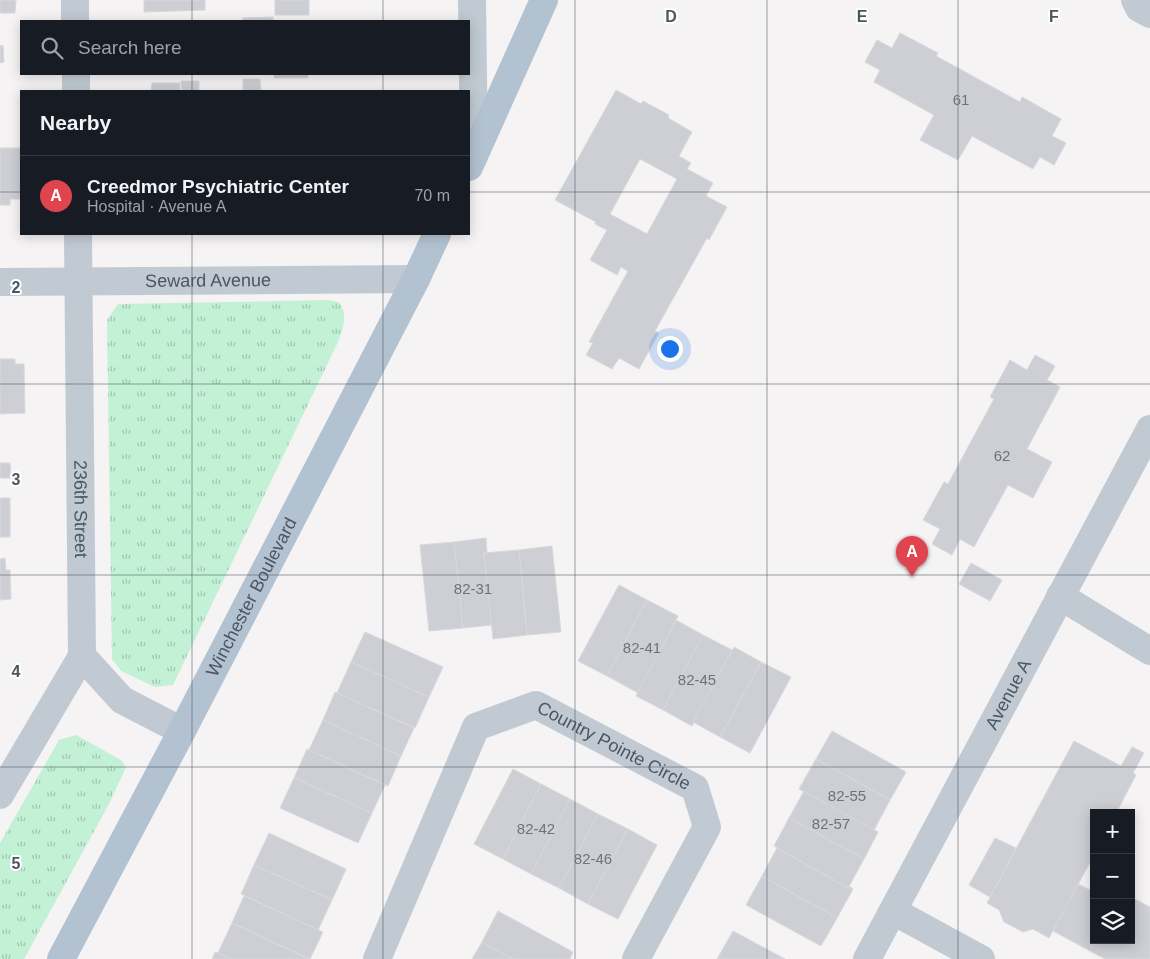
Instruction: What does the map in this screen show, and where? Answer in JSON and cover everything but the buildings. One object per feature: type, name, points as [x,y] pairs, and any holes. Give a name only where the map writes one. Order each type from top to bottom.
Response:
[{"type":"main road","points":[[471,162],[544,0]]},
{"type":"main road","name":"Winchester Boulevard","points":[[61,959],[182,731],[416,279],[437,235]]},
{"type":"street","points":[[75,0],[76,20]]},
{"type":"street","points":[[471,162],[472,0]]},
{"type":"street","points":[[1135,0],[1140,8],[1150,14]]},
{"type":"street","points":[[76,75],[76,90]]},
{"type":"street","name":"236th Street","points":[[78,235],[82,656]]},
{"type":"street","name":"Seward Avenue","points":[[0,282],[416,279]]},
{"type":"street","name":"Avenue A","points":[[867,959],[1150,429]]},
{"type":"street","points":[[1060,596],[1150,652]]},
{"type":"street","points":[[0,795],[82,656],[122,700],[182,731]]},
{"type":"street","name":"Country Pointe Circle","points":[[377,959],[476,727],[536,705],[695,788],[707,827],[636,959]]},
{"type":"street","points":[[893,911],[981,959]]},
{"type":"green space","points":[[330,300],[340,303],[344,313],[342,332],[338,342],[173,685],[155,687],[121,671],[112,659],[107,320],[118,304]]},
{"type":"green space","points":[[76,735],[121,760],[126,767],[109,804],[24,959],[0,959],[0,843],[59,740]]},
{"type":"place","name":"Creedmor Psychiatric Center","points":[[912,577]]}]
